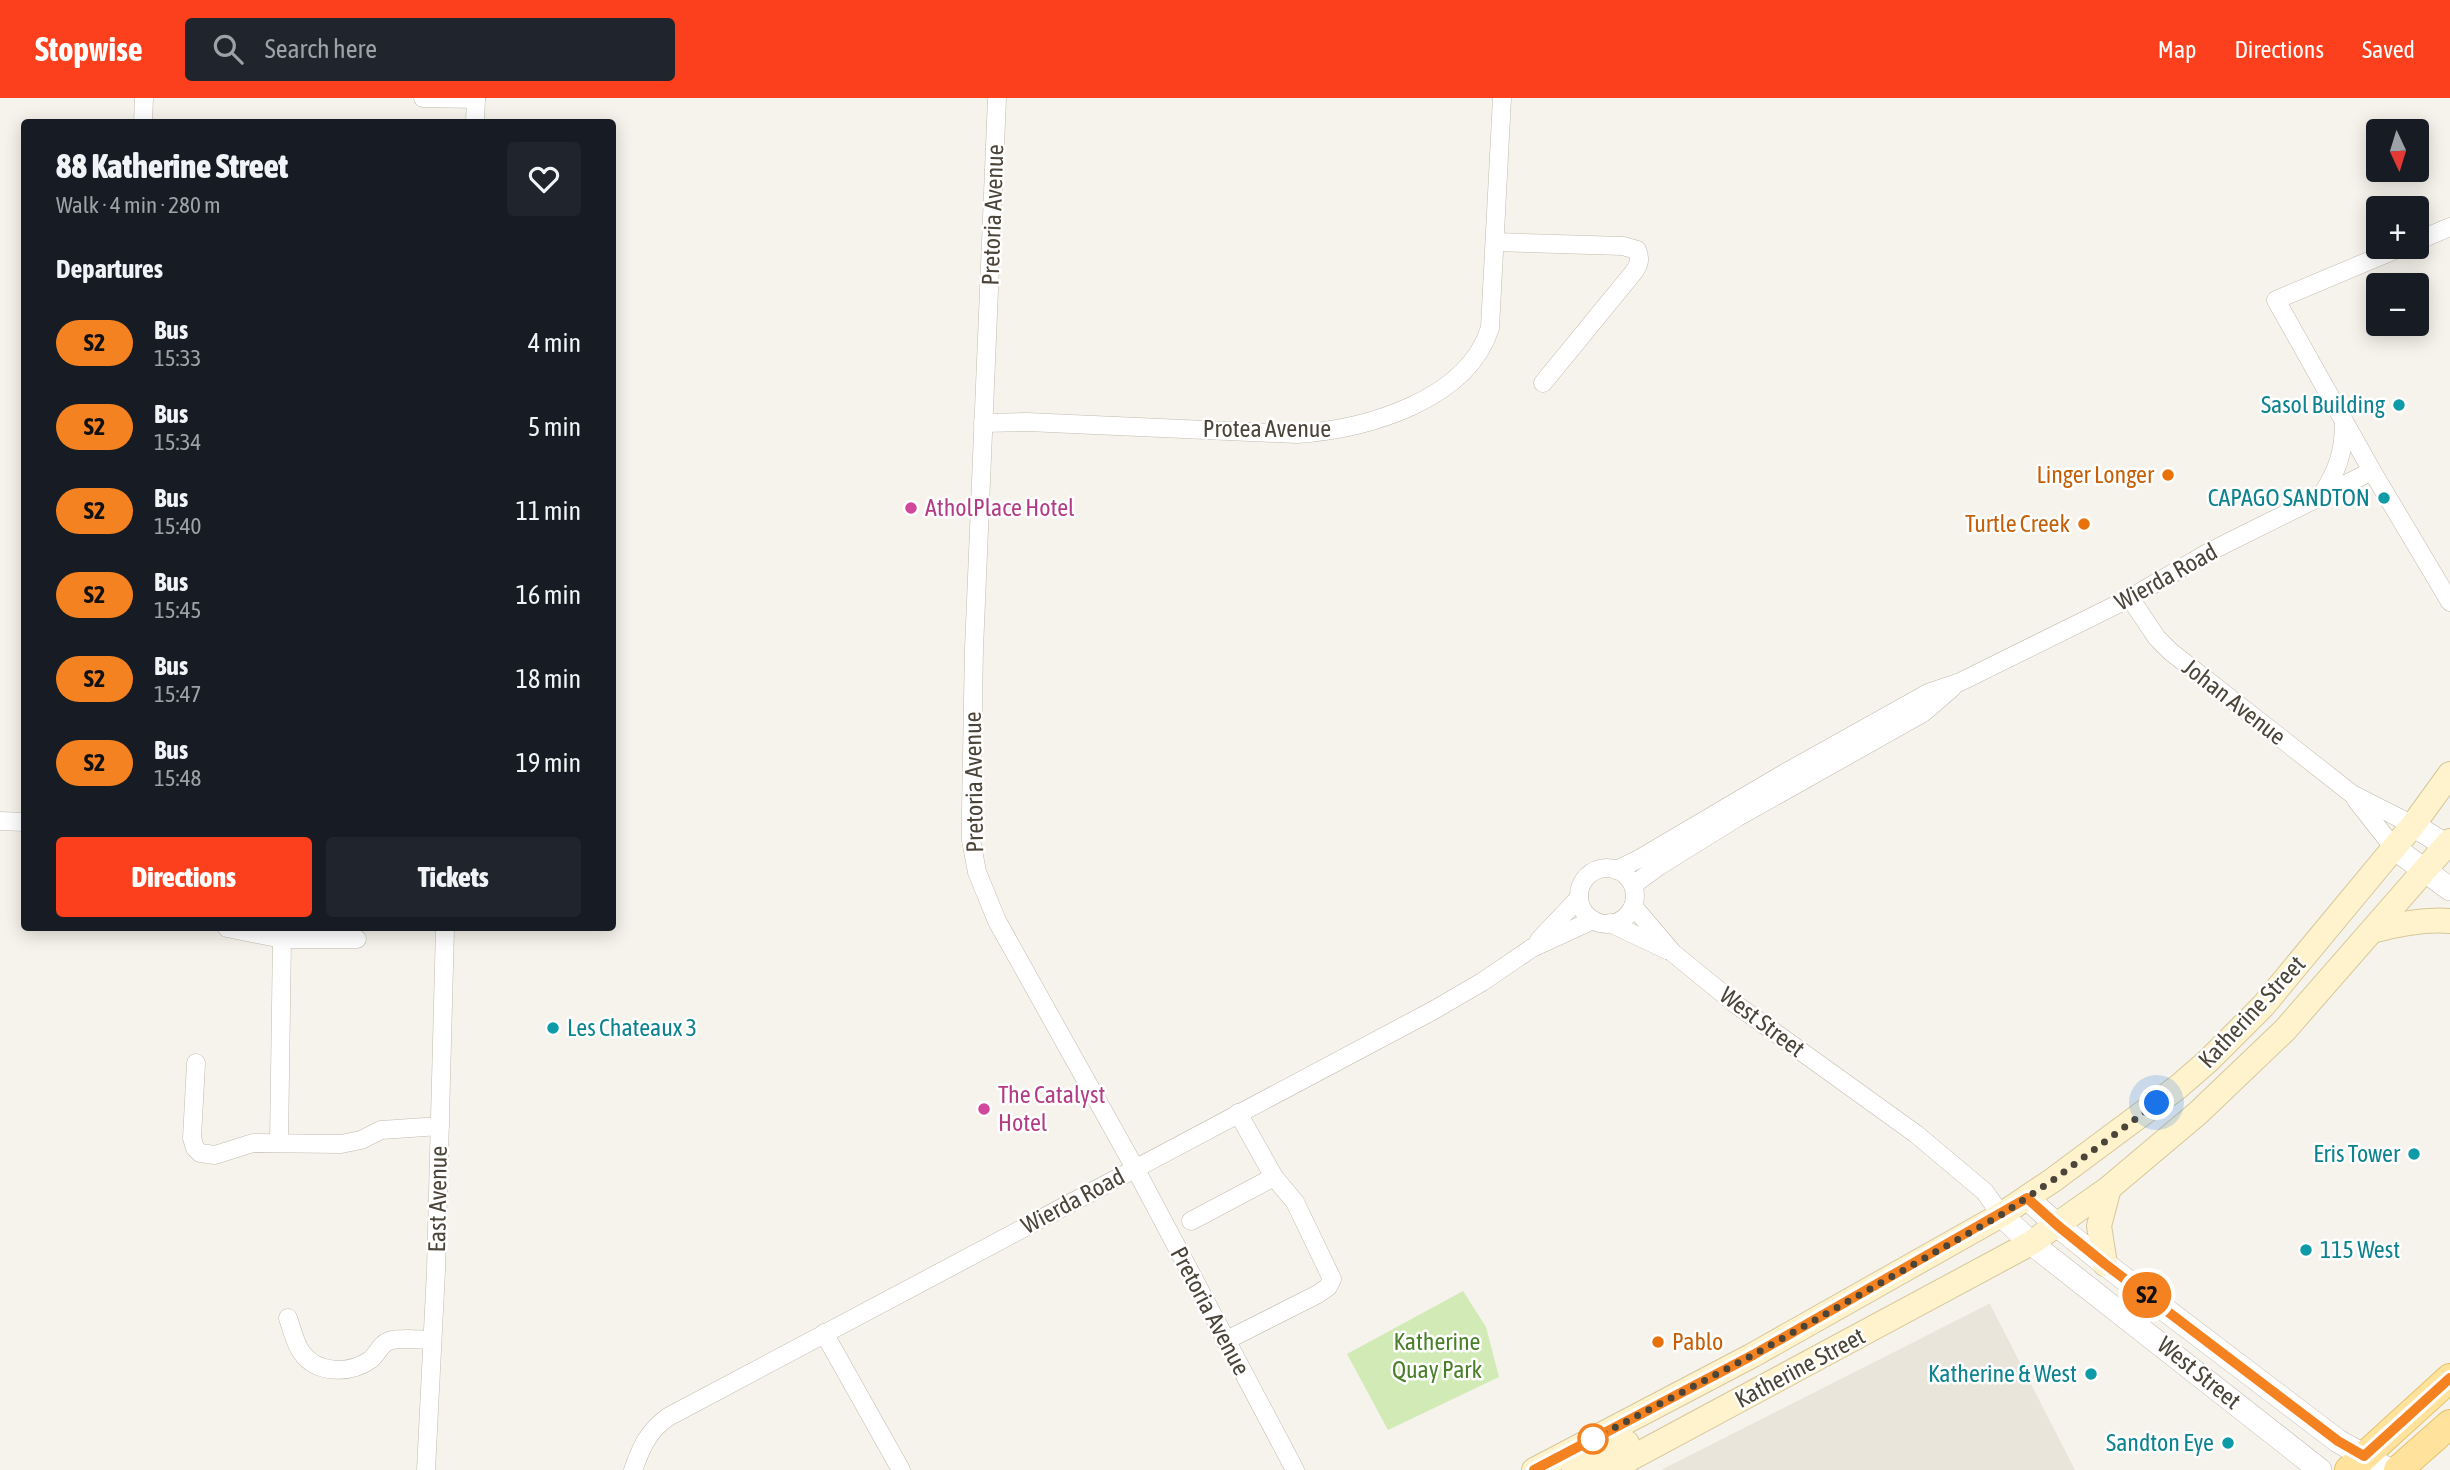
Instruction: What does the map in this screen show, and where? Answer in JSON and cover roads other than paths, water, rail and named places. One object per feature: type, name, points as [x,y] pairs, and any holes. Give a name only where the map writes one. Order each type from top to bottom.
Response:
[{"type":"main road","name":"Katherine Street","points":[[1534,1470],[1753,1355],[2001,1215],[2178,1087],[2208,1062],[2263,1006],[2413,825],[2450,774]]},
{"type":"main road","name":"Katherine Street","points":[[1609,1470],[2031,1243],[2109,1188],[2197,1112],[2285,1030],[2449,845]]},
{"type":"main road","points":[[2372,931],[2403,923],[2450,921]]},
{"type":"main road","points":[[2105,1264],[2099,1226],[2109,1188]]},
{"type":"main road","points":[[1574,1470],[1960,1270],[1997,1252],[2031,1243]]},
{"type":"main road","points":[[2357,1463],[2450,1378]]},
{"type":"main road","points":[[2398,1470],[2450,1424]]},
{"type":"street","points":[[143,119],[144,98]]},
{"type":"street","points":[[423,98],[476,99],[475,119]]},
{"type":"street","name":"Pretoria Avenue","points":[[997,98],[983,423],[971,811],[971,840],[977,872],[997,921],[1135,1168],[1295,1470]]},
{"type":"street","name":"Protea Avenue","points":[[983,423],[1027,422],[1297,434],[1329,432],[1383,419],[1459,377],[1481,352],[1490,328],[1502,98]]},
{"type":"street","points":[[2429,236],[2450,227]]},
{"type":"street","points":[[1495,242],[1623,246],[1637,250],[1640,257],[1633,274],[1543,383]]},
{"type":"street","points":[[2373,259],[2276,300],[2344,423],[2450,602]]},
{"type":"street","points":[[2320,497],[2337,470],[2344,442],[2344,423]]},
{"type":"street","name":"Wierda Road","points":[[1616,870],[1794,777],[1865,736],[1928,693],[1960,681],[2130,598],[2211,551],[2372,471]]},
{"type":"street","name":"Johan Avenue","points":[[2130,598],[2157,638],[2171,652],[2352,794],[2413,825]]},
{"type":"street","name":"Wierda Road","points":[[1633,885],[1794,777]]},
{"type":"street","name":"Johan Avenue","points":[[2352,794],[2394,848]]},
{"type":"street","points":[[0,821],[21,822]]},
{"type":"street","points":[[2413,825],[2449,845]]},
{"type":"street","points":[[2394,848],[2450,890]]},
{"type":"street","points":[[1606,868],[1616,870],[1623,873],[1633,885],[1633,906],[1621,920],[1601,922],[1586,914],[1579,898],[1580,890],[1588,875],[1606,868]]},
{"type":"street","name":"Wierda Road","points":[[633,1470],[644,1442],[659,1424],[824,1333],[1434,1010],[1532,948],[1579,898]]},
{"type":"street","name":"West Street","points":[[1633,906],[1673,953],[1738,1006],[1916,1134],[1985,1192],[2001,1215],[2031,1243],[2320,1470]]},
{"type":"street","name":"Wierda Road","points":[[1532,948],[1601,922]]},
{"type":"street","name":"West Street","points":[[1601,922],[1673,953]]},
{"type":"street","points":[[242,931],[282,939],[357,939]]},
{"type":"street","name":"East Avenue","points":[[425,1470],[440,1126],[445,931]]},
{"type":"street","points":[[279,1142],[282,939]]},
{"type":"street","points":[[196,1063],[192,1138],[200,1153],[215,1155],[253,1143],[341,1144],[360,1140],[381,1130],[440,1126]]},
{"type":"street","points":[[1225,1341],[1318,1294],[1328,1287],[1332,1279],[1295,1202],[1274,1177],[1238,1113]]},
{"type":"street","points":[[1191,1221],[1274,1177]]},
{"type":"street","points":[[1985,1192],[2027,1198]]},
{"type":"street","name":"West Street","points":[[2027,1198],[2105,1264],[2338,1441],[2357,1463],[2389,1470]]},
{"type":"street","points":[[288,1318],[301,1352],[314,1366],[341,1370],[357,1367],[372,1358],[379,1348],[389,1341],[432,1340]]},
{"type":"street","points":[[824,1333],[901,1470]]},
{"type":"place","name":"Sasol Building","points":[[2399,405]]},
{"type":"place","name":"Linger Longer","points":[[2168,475]]},
{"type":"place","name":"CAPAGO SANDTON","points":[[2384,498]]},
{"type":"place","name":"AtholPlace Hotel","points":[[911,508]]},
{"type":"place","name":"Turtle Creek","points":[[2084,524]]},
{"type":"place","name":"Les Chateaux 3","points":[[553,1028]]},
{"type":"place","name":"The Catalyst Hotel","points":[[984,1109]]},
{"type":"place","name":"Eris Tower","points":[[2414,1154]]},
{"type":"place","name":"115 West","points":[[2306,1250]]},
{"type":"place","name":"Pablo","points":[[1658,1342]]},
{"type":"place","name":"Katherine & West","points":[[2091,1374]]},
{"type":"place","name":"Sandton Eye","points":[[2228,1443]]},
{"type":"park label","name":"Katherine Quay Park","points":[[1437,1356]]}]
